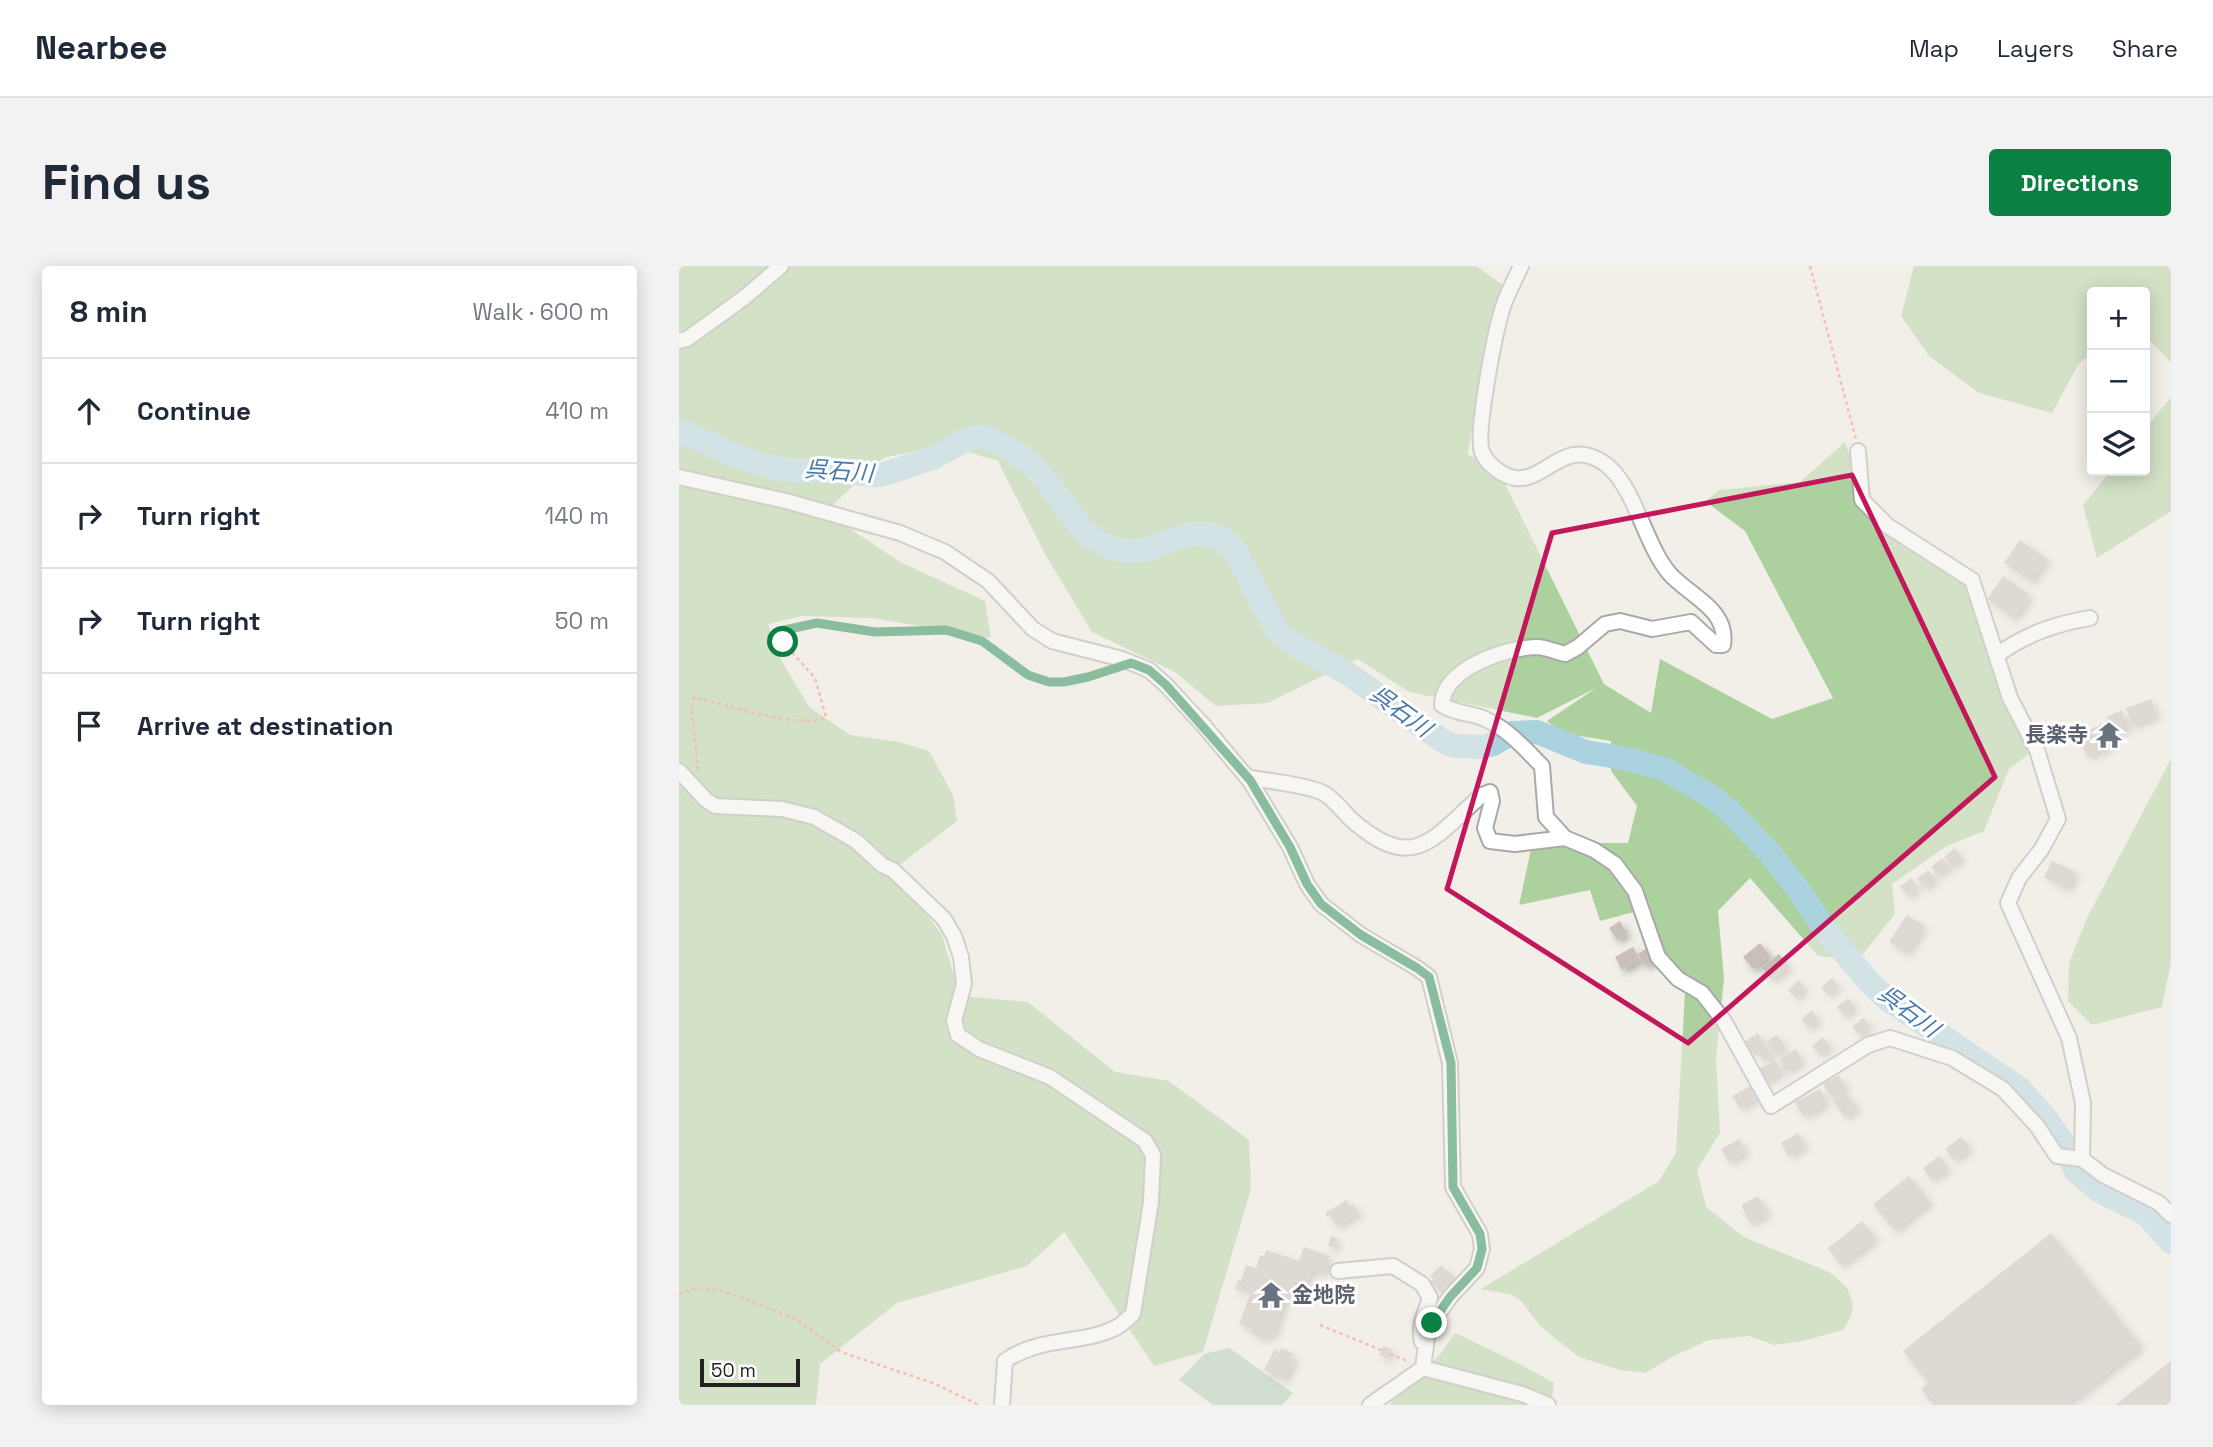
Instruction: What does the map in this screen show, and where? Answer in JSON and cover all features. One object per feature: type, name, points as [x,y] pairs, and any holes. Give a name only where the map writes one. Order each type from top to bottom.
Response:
[{"type":"street","points":[[679,341],[687,339],[735,304],[781,266]]},
{"type":"street","points":[[1521,266],[1502,310],[1482,409],[1481,452],[1499,472],[1515,478],[1527,476],[1567,455],[1580,455],[1601,461],[1611,469],[1632,500],[1644,531],[1669,573],[1704,600],[1725,633],[1724,645],[1716,645],[1691,622],[1652,629],[1620,621],[1605,624],[1578,647],[1565,654],[1539,647],[1502,653],[1476,664],[1456,677],[1443,697],[1442,705],[1454,713],[1485,719],[1515,739],[1542,766],[1546,817],[1565,838],[1594,850],[1615,864],[1635,891],[1658,957],[1678,979],[1702,993],[1724,1021],[1771,1106],[1868,1045],[1890,1038],[1952,1058],[2003,1089],[2042,1133],[2057,1156],[2080,1159],[2103,1175],[2159,1203],[2171,1215]]},
{"type":"street","points":[[1859,451],[1862,500],[1888,526],[1972,580],[2010,698],[2038,750],[2058,819],[2041,850],[2019,878],[2008,903],[2069,1038],[2083,1103],[2080,1159]]},
{"type":"street","points":[[679,478],[799,505],[900,533],[946,552],[988,581],[1033,629],[1052,641],[1122,659],[1149,670],[1166,685],[1247,777],[1321,904],[1361,935],[1429,977],[1451,1063],[1453,1187],[1480,1234],[1482,1249],[1477,1268],[1450,1297],[1432,1323],[1424,1361],[1370,1405]]},
{"type":"street","points":[[1997,655],[2041,630],[2090,618]]},
{"type":"street","points":[[679,771],[715,806],[782,809],[814,817],[856,841],[882,865],[893,870],[944,919],[954,936],[961,957],[964,984],[954,1021],[958,1035],[979,1049],[1050,1077],[1145,1141],[1153,1155],[1151,1202],[1133,1314],[1115,1328],[1016,1353],[1005,1361],[1002,1405]]},
{"type":"street","points":[[1247,777],[1323,793],[1370,835],[1393,846],[1423,845],[1429,842],[1482,795],[1490,792],[1492,801],[1485,828],[1490,841],[1515,844],[1565,838]]},
{"type":"street","points":[[1338,1271],[1390,1265],[1422,1284],[1429,1292],[1430,1298],[1420,1334],[1424,1361]]},
{"type":"street","points":[[1424,1361],[1548,1405]]},
{"type":"path","points":[[1810,266],[1859,451]]},
{"type":"path","points":[[698,777],[692,709],[694,697],[758,715],[807,721],[826,717],[815,678],[783,642],[780,631],[817,623],[875,632],[946,630],[982,641],[1028,675],[1049,682],[1064,682],[1109,670]]},
{"type":"path","points":[[679,1294],[698,1289],[724,1291],[794,1318],[841,1352],[933,1383],[979,1405]]},
{"type":"path","points":[[1320,1325],[1381,1350]]},
{"type":"path","points":[[1390,1354],[1424,1361]]},
{"type":"highlighted area","points":[[1852,475],[1995,777],[1688,1043],[1447,889],[1552,533]]},
{"type":"green space","points":[[679,266],[1476,266],[1510,290],[1479,380],[1468,454],[1499,472],[1604,684],[1651,713],[1660,659],[1772,719],[1833,698],[1745,531],[1705,501],[1720,490],[1800,482],[1845,442],[1868,506],[1972,580],[2006,685],[2040,746],[2009,769],[1984,831],[1947,846],[1892,884],[1895,914],[1858,960],[1818,956],[1750,878],[1718,911],[1724,978],[1716,1059],[1720,1133],[1697,1170],[1706,1207],[1744,1237],[1831,1273],[1847,1288],[1853,1304],[1851,1317],[1843,1330],[1774,1345],[1749,1336],[1709,1340],[1645,1373],[1620,1370],[1579,1357],[1541,1327],[1522,1302],[1513,1295],[1481,1289],[1659,1181],[1676,1153],[1685,992],[1641,910],[1600,921],[1590,890],[1519,905],[1531,849],[1578,843],[1628,843],[1637,806],[1611,771],[1611,741],[1561,733],[1547,721],[1596,688],[1537,718],[1409,692],[1358,659],[1267,703],[1216,706],[1175,672],[1092,632],[1045,554],[998,461],[944,445],[883,458],[825,512],[900,562],[985,601],[991,638],[872,618],[802,616],[768,624],[777,653],[809,707],[850,735],[899,742],[929,751],[953,795],[957,821],[893,870],[942,935],[960,996],[1028,1002],[1115,1072],[1169,1081],[1249,1140],[1251,1189],[1203,1352],[1154,1366],[1064,1232],[1027,1266],[897,1303],[820,1364],[816,1405],[679,1405]]},
{"type":"green space","points":[[1914,266],[2171,266],[2171,363],[2150,340],[2150,287],[2087,287],[2087,357],[2079,363],[2052,413],[1979,393],[1929,356],[1901,316]]},
{"type":"green space","points":[[2171,397],[2171,511],[2097,558],[2083,505],[2107,476],[2150,476],[2150,423]]},
{"type":"green space","points":[[2171,759],[2171,962],[2162,1007],[2092,1025],[2068,1001],[2069,963],[2088,916]]},
{"type":"green space","points":[[1455,1333],[1554,1383],[1551,1405],[1389,1405],[1442,1352]]},
{"type":"green space","points":[[1229,1348],[1293,1393],[1282,1405],[1213,1405],[1179,1380],[1204,1354]]},
{"type":"building","points":[[2020,540],[2047,559],[2031,581],[2004,563]]},
{"type":"building","points":[[2003,576],[2030,595],[2014,618],[1987,599]]},
{"type":"building","points":[[2151,699],[2157,716],[2132,725],[2126,708]]},
{"type":"building","points":[[2122,710],[2129,727],[2113,734],[2106,717]]},
{"type":"building","points":[[2102,724],[2112,745],[2088,757],[2078,735]]},
{"type":"building","points":[[1955,848],[1962,857],[1952,866],[1944,857]]},
{"type":"building","points":[[1942,858],[1949,866],[1939,875],[1931,867]]},
{"type":"building","points":[[2052,861],[2076,872],[2068,889],[2044,877]]},
{"type":"building","points":[[1928,870],[1935,878],[1925,888],[1917,879]]},
{"type":"building","points":[[1911,878],[1918,887],[1908,896],[1900,887]]},
{"type":"building","points":[[1907,915],[1924,926],[1907,953],[1889,942]]},
{"type":"building","points":[[1620,921],[1627,934],[1617,940],[1609,928]]},
{"type":"building","points":[[1760,943],[1770,956],[1753,969],[1743,957]]},
{"type":"building","points":[[1633,947],[1640,960],[1622,970],[1615,957]]},
{"type":"building","points":[[1648,947],[1656,960],[1645,966],[1638,954]]},
{"type":"building","points":[[1779,954],[1789,967],[1772,980],[1761,967]]},
{"type":"building","points":[[1832,978],[1838,986],[1829,995],[1821,987]]},
{"type":"building","points":[[1799,980],[1805,989],[1796,998],[1788,990]]},
{"type":"building","points":[[1848,998],[1855,1006],[1845,1016],[1837,1007]]},
{"type":"building","points":[[1812,1010],[1818,1019],[1809,1028],[1801,1019]]},
{"type":"building","points":[[1863,1018],[1870,1026],[1860,1035],[1852,1027]]},
{"type":"building","points":[[1758,1033],[1772,1056],[1763,1061],[1756,1050],[1749,1052],[1742,1043]]},
{"type":"building","points":[[1777,1035],[1785,1047],[1775,1054],[1767,1041]]},
{"type":"building","points":[[1823,1037],[1830,1046],[1820,1055],[1812,1046]]},
{"type":"building","points":[[1796,1049],[1803,1061],[1786,1071],[1779,1059]]},
{"type":"building","points":[[1775,1060],[1782,1072],[1764,1082],[1757,1070]]},
{"type":"building","points":[[1839,1075],[1846,1088],[1830,1096],[1823,1084]]},
{"type":"building","points":[[1750,1086],[1757,1098],[1740,1108],[1732,1096]]},
{"type":"building","points":[[1820,1089],[1827,1103],[1803,1116],[1795,1102]]},
{"type":"building","points":[[1845,1092],[1857,1108],[1845,1117],[1833,1101]]},
{"type":"building","points":[[1798,1133],[1805,1146],[1788,1156],[1781,1143]]},
{"type":"building","points":[[1961,1137],[1970,1148],[1954,1160],[1945,1149]]},
{"type":"building","points":[[1739,1139],[1746,1152],[1729,1162],[1721,1149]]},
{"type":"building","points":[[1939,1156],[1948,1168],[1931,1180],[1923,1168]]},
{"type":"building","points":[[1909,1176],[1930,1202],[1894,1230],[1873,1204]]},
{"type":"building","points":[[1758,1196],[1768,1214],[1750,1223],[1741,1205]]},
{"type":"building","points":[[1347,1200],[1359,1213],[1337,1226],[1330,1215],[1325,1213]]},
{"type":"building","points":[[1862,1221],[1876,1238],[1841,1265],[1828,1248]]},
{"type":"building","points":[[2051,1233],[2141,1346],[2066,1405],[1934,1405],[1921,1389],[1928,1383],[1903,1351]]},
{"type":"building","points":[[1331,1236],[1338,1239],[1335,1248],[1328,1246]]},
{"type":"building","name":"金地院","points":[[1304,1247],[1330,1256],[1323,1274],[1312,1270],[1306,1285],[1294,1281],[1291,1299],[1286,1297],[1273,1336],[1268,1335],[1267,1339],[1250,1333],[1252,1329],[1239,1324],[1252,1289],[1246,1287],[1244,1292],[1235,1289],[1238,1280],[1241,1281],[1246,1265],[1256,1268],[1260,1255],[1264,1256],[1266,1250],[1299,1261]]},
{"type":"building","points":[[1441,1265],[1457,1279],[1443,1294],[1430,1282],[1433,1279],[1430,1276]]},
{"type":"building","points":[[1336,1282],[1345,1287],[1340,1296],[1331,1292]]},
{"type":"building","points":[[1383,1346],[1392,1349],[1388,1359],[1379,1355]]},
{"type":"building","points":[[1281,1348],[1292,1353],[1290,1357],[1295,1359],[1284,1380],[1264,1370],[1275,1349],[1280,1352]]},
{"type":"building","points":[[2171,1361],[2171,1405],[2115,1405]]},
{"type":"waterway","name":"呉石川","points":[[679,431],[744,458],[783,469],[847,471],[875,475],[934,457],[971,439],[986,438],[1014,451],[1034,467],[1080,526],[1107,546],[1135,551],[1191,534],[1219,538],[1234,549],[1277,631],[1297,646],[1347,673],[1444,742],[1455,746],[1482,747],[1512,733],[1537,732],[1586,752],[1624,758],[1664,769],[1712,797],[1769,852],[1825,930],[1887,999],[2020,1089],[2044,1116],[2065,1146],[2076,1171],[2101,1192],[2146,1214],[2171,1242]]},
{"type":"place","name":"長楽寺","points":[[2109,735]]},
{"type":"place","name":"金地院","points":[[1271,1295]]},
{"type":"route","points":[[783,642],[780,631],[817,623],[875,632],[946,630],[982,641],[1028,675],[1049,682],[1088,677],[1131,663],[1149,670],[1166,685],[1250,780],[1290,847],[1307,884],[1321,904],[1361,935],[1429,977],[1451,1063],[1453,1187],[1480,1234],[1482,1249],[1477,1268],[1450,1297],[1432,1323]]}]
